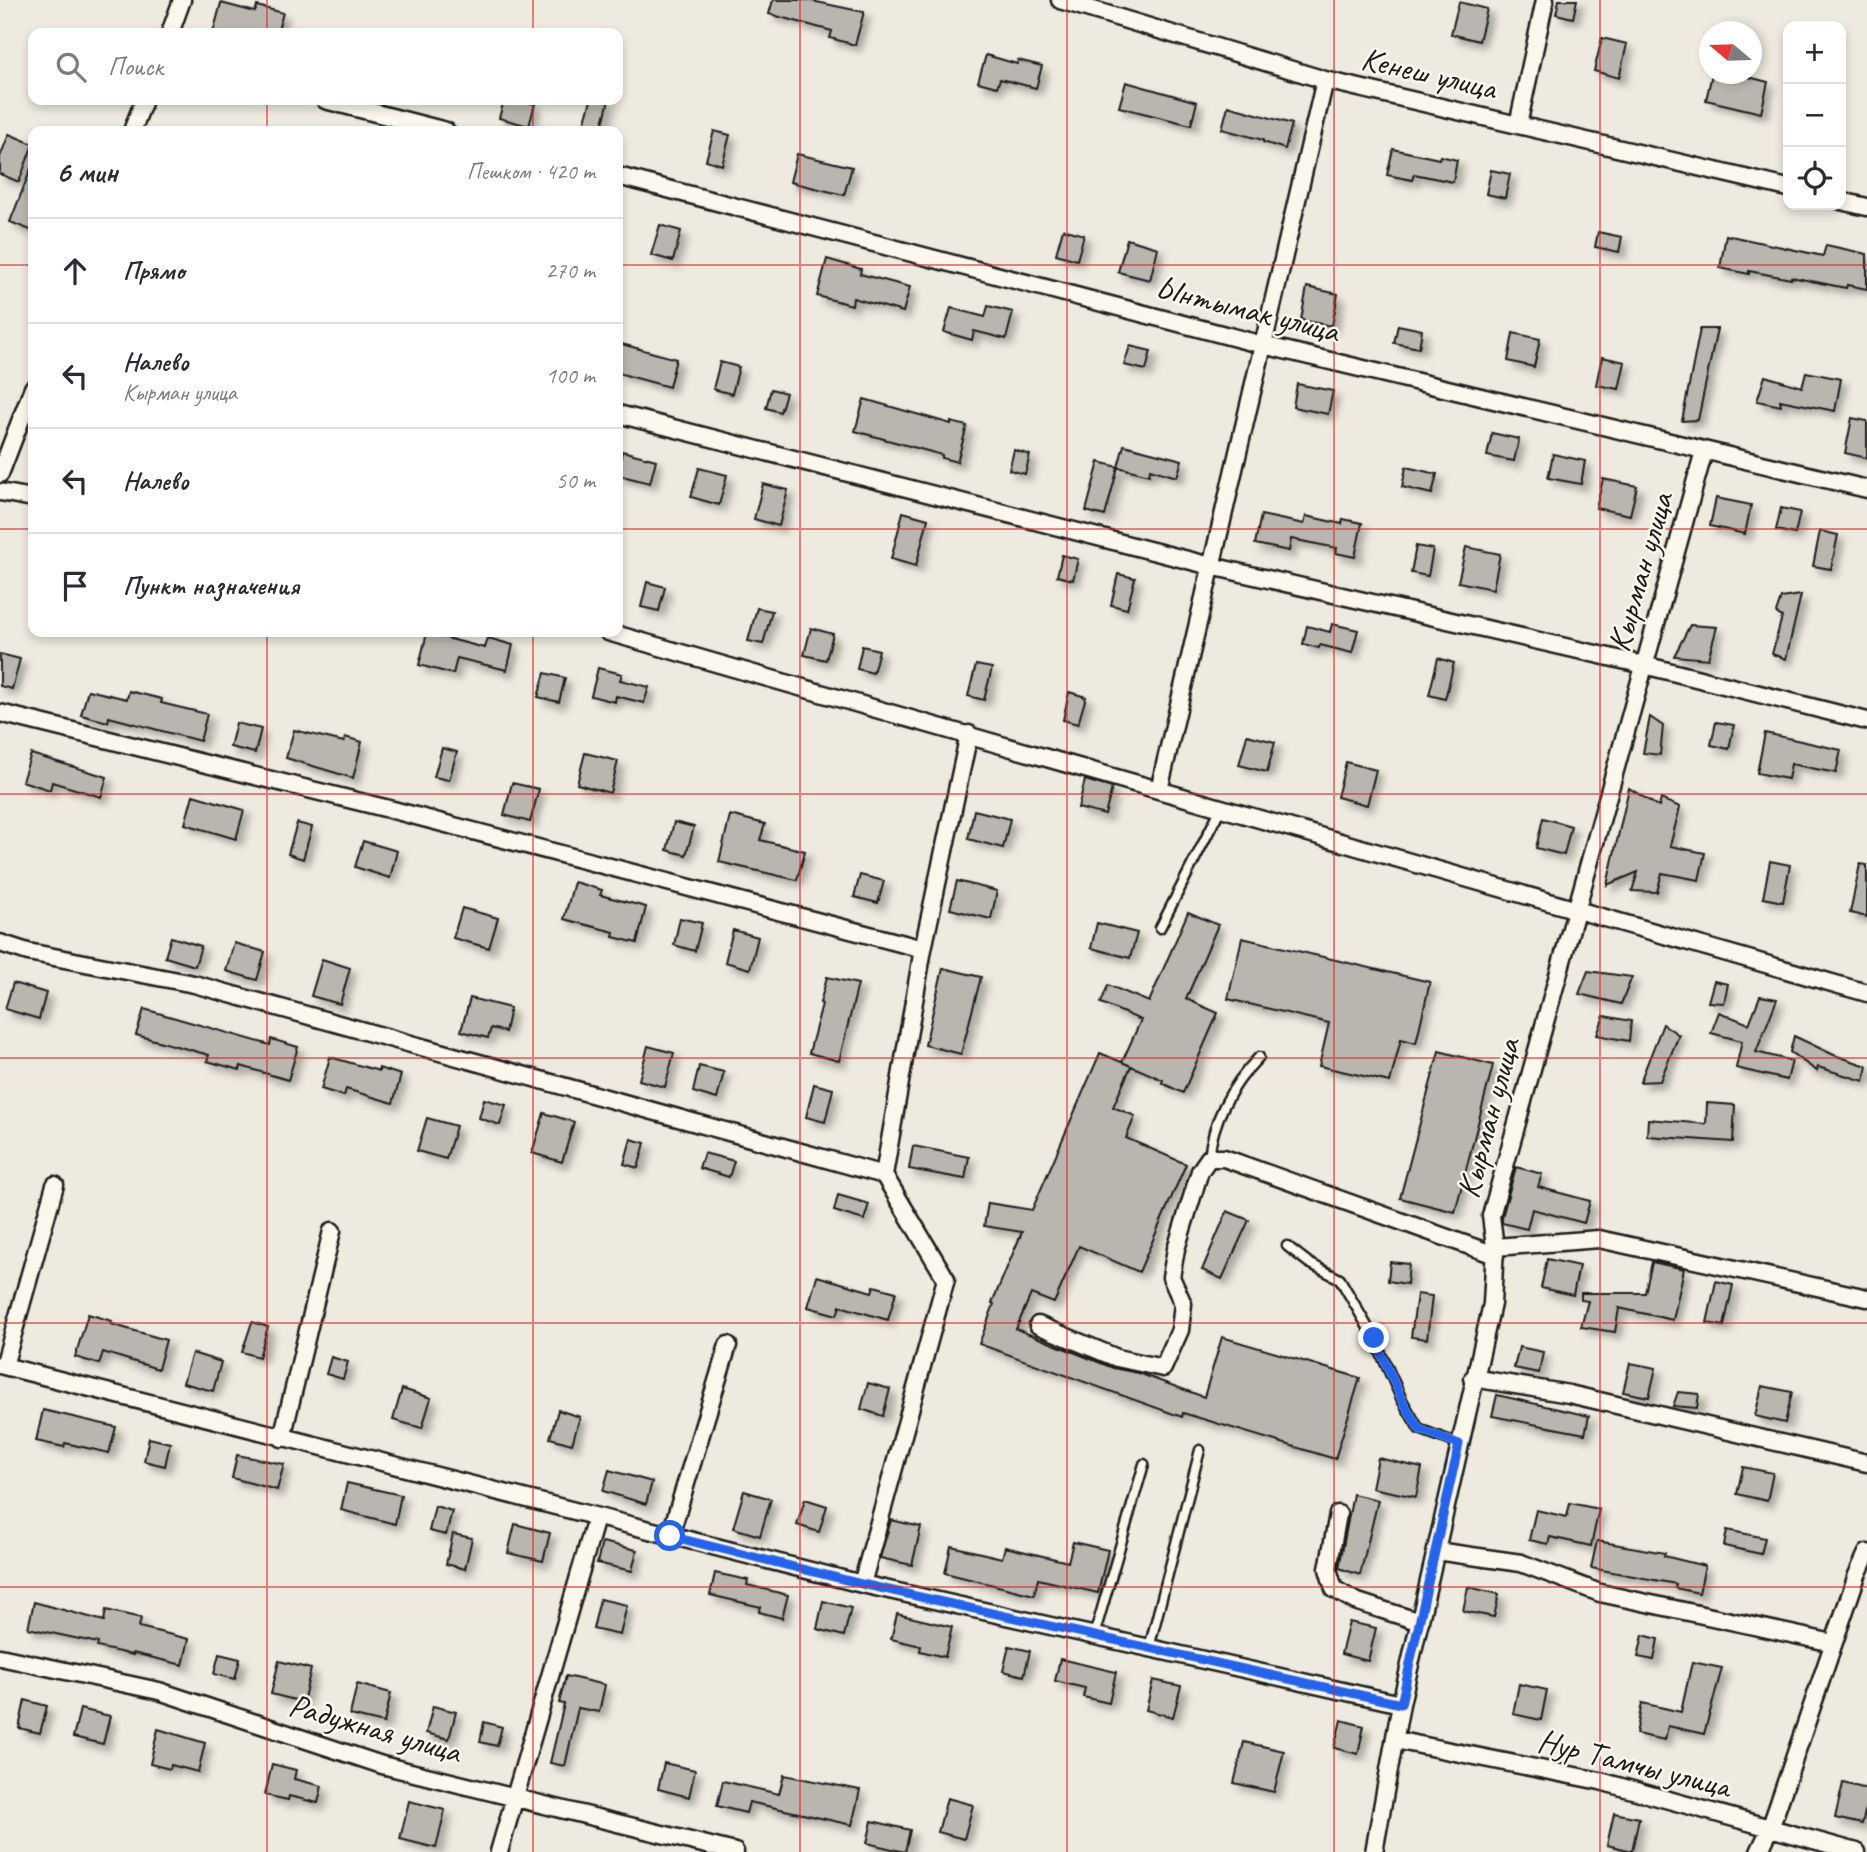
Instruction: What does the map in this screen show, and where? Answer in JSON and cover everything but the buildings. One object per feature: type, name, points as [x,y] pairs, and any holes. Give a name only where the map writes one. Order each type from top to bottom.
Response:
[{"type":"street","points":[[172,28],[181,0]]},
{"type":"street","name":"Кенеш улица","points":[[1060,0],[1325,80],[1783,187]]},
{"type":"street","points":[[1518,125],[1545,0]]},
{"type":"street","points":[[1159,790],[1325,80]]},
{"type":"street","points":[[134,126],[142,105]]},
{"type":"street","points":[[345,105],[427,126]]},
{"type":"street","name":"Ынтымак улица","points":[[623,177],[1263,345],[1867,489]]},
{"type":"street","points":[[1846,202],[1867,207]]},
{"type":"street","points":[[0,474],[28,401]]},
{"type":"street","points":[[623,415],[1211,566],[1644,665],[1867,721]]},
{"type":"street","name":"Кырман улица","points":[[1374,1852],[1401,1704],[1492,1304],[1495,1251],[1491,1216],[1704,451]]},
{"type":"street","points":[[0,492],[28,497]]},
{"type":"street","points":[[623,636],[969,734],[1574,912],[1867,993]]},
{"type":"street","points":[[0,713],[393,810],[923,949]]},
{"type":"street","points":[[862,1584],[946,1279],[884,1175],[923,949],[969,734]]},
{"type":"street","points":[[0,943],[28,952],[194,984],[884,1175]]},
{"type":"street","points":[[1038,1325],[1117,1358],[1163,1368],[1180,1330],[1183,1304],[1171,1277],[1175,1250],[1200,1171],[1209,1158],[1224,1158],[1495,1251],[1599,1239],[1867,1298]]},
{"type":"street","points":[[55,1185],[2,1366],[862,1584],[1401,1704]]},
{"type":"street","points":[[282,1438],[332,1231]]},
{"type":"street","points":[[670,1536],[727,1345]]},
{"type":"street","points":[[1474,1378],[1569,1394],[1867,1463]]},
{"type":"street","points":[[1338,1514],[1328,1569],[1334,1589],[1355,1601],[1420,1622]]},
{"type":"street","points":[[499,1852],[596,1518]]},
{"type":"street","points":[[1436,1551],[1521,1563],[1600,1592],[1833,1643]]},
{"type":"street","points":[[1759,1852],[1770,1829],[1833,1643],[1862,1576],[1867,1553]]},
{"type":"street","name":"Радужная улица","points":[[0,1657],[159,1691],[382,1765],[736,1852]]},
{"type":"street","name":"Нур Тамчы улица","points":[[1395,1740],[1600,1781],[1857,1852]]},
{"type":"lane","points":[[1160,928],[1221,808]]},
{"type":"lane","points":[[1209,1158],[1212,1135],[1237,1080],[1259,1057]]},
{"type":"lane","points":[[1287,1246],[1309,1263],[1340,1279],[1374,1338],[1402,1400],[1419,1429],[1459,1444]]},
{"type":"lane","points":[[1149,1648],[1200,1450]]},
{"type":"lane","points":[[1094,1636],[1144,1464]]},
{"type":"route","points":[[670,1536],[862,1584],[1401,1704],[1459,1444],[1419,1429],[1402,1400],[1374,1338]]}]
